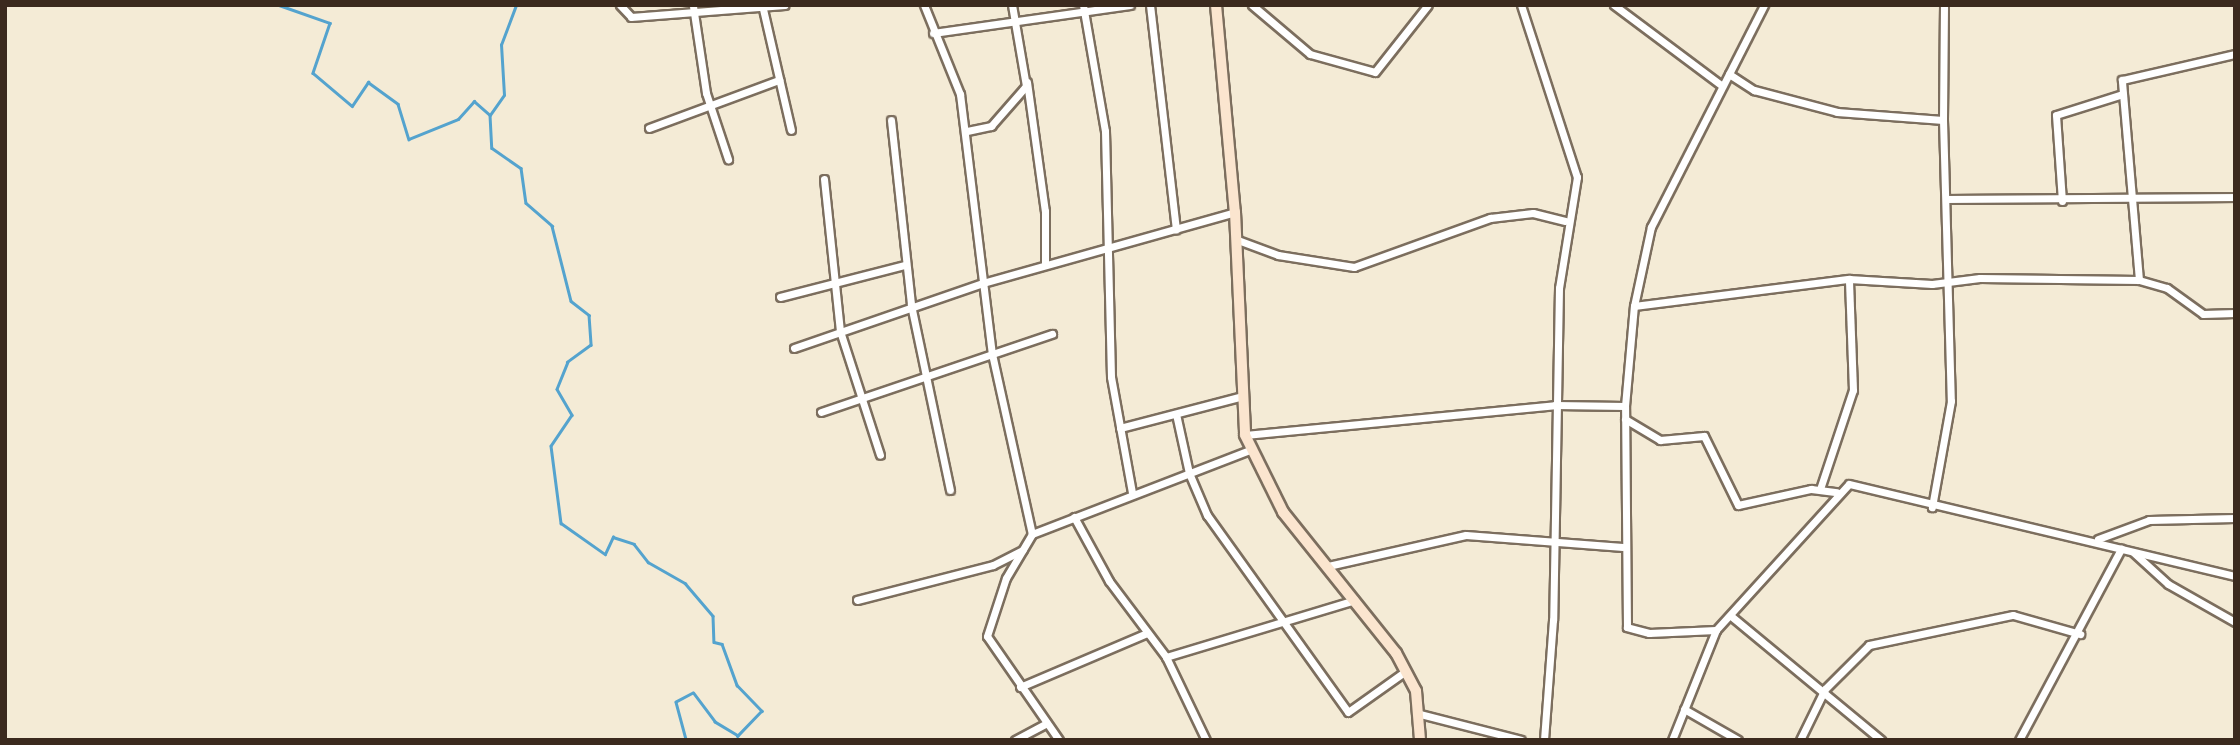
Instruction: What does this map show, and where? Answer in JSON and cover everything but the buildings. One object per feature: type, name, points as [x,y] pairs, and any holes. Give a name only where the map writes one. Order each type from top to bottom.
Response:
[{"type":"street","points":[[620,5],[631,17],[693,7],[763,9],[785,5]]},
{"type":"street","points":[[925,5],[933,33],[960,94],[967,131],[992,354],[1032,534],[1006,578],[987,628],[988,640],[1059,740]]},
{"type":"street","points":[[1012,5],[1027,82],[1045,211],[1045,265]]},
{"type":"street","points":[[933,33],[1084,9],[1130,5]]},
{"type":"street","points":[[1150,5],[1176,230]]},
{"type":"street","points":[[1216,5],[1235,212],[1239,397],[1245,435],[1250,450],[1283,512],[1355,600],[1406,671],[1420,714],[1420,740]]},
{"type":"street","points":[[1252,5],[1310,54],[1375,72],[1429,5]]},
{"type":"street","points":[[1521,5],[1574,164],[1576,190],[1565,221],[1555,405],[1544,740]]},
{"type":"street","points":[[1614,5],[1721,85]]},
{"type":"street","points":[[1716,630],[1629,629],[1623,547],[1625,406],[1634,306],[1651,227],[1764,5]]},
{"type":"street","points":[[1933,507],[1951,401],[1945,282],[1949,199],[1943,120],[1944,5]]},
{"type":"street","points":[[693,7],[709,104],[729,159]]},
{"type":"street","points":[[763,9],[791,130]]},
{"type":"street","points":[[1084,9],[1105,131],[1111,246],[1110,360],[1132,492]]},
{"type":"street","points":[[2139,279],[2134,201],[2120,95],[2125,77],[2235,54]]},
{"type":"street","points":[[1729,74],[1754,90],[1837,112],[1943,120]]},
{"type":"street","points":[[649,128],[779,80]]},
{"type":"street","points":[[967,131],[991,126],[1027,82]]},
{"type":"street","points":[[2062,201],[2056,115],[2120,95]]},
{"type":"street","points":[[891,120],[911,305],[950,490]]},
{"type":"street","points":[[824,179],[833,286],[840,331],[860,401],[880,456]]},
{"type":"street","points":[[1949,199],[2134,201],[2235,197]]},
{"type":"street","points":[[794,348],[983,282],[1235,212]]},
{"type":"street","points":[[1235,239],[1278,255],[1354,267],[1477,221],[1533,214],[1565,221]]},
{"type":"street","points":[[780,297],[833,286],[905,265]]},
{"type":"street","points":[[1634,306],[1849,279],[1945,282],[2139,279],[2167,288],[2203,314],[2235,313]]},
{"type":"street","points":[[1820,489],[1853,390],[1849,279]]},
{"type":"street","points":[[821,412],[1052,334]]},
{"type":"street","points":[[1120,428],[1239,397]]},
{"type":"street","points":[[1245,435],[1555,405],[1625,406]]},
{"type":"street","points":[[1176,414],[1189,473],[1214,525],[1280,621],[1348,712],[1406,671]]},
{"type":"street","points":[[1625,419],[1660,440],[1704,436],[1738,505],[1820,489],[1837,492],[1862,485],[1933,507],[2097,539],[2121,549],[2235,576]]},
{"type":"street","points":[[1032,534],[1132,492],[1250,450]]},
{"type":"street","points":[[1672,740],[1716,630],[1837,492]]},
{"type":"street","points":[[1073,517],[1147,633],[1166,657],[1206,740]]},
{"type":"street","points":[[2097,539],[2149,520],[2235,518]]},
{"type":"street","points":[[1328,566],[1466,535],[1552,545],[1623,547]]},
{"type":"street","points":[[857,600],[993,565],[1026,548]]},
{"type":"street","points":[[2019,740],[2080,634],[2121,549]]},
{"type":"street","points":[[2134,552],[2168,584],[2235,622]]},
{"type":"street","points":[[1166,657],[1355,600]]},
{"type":"street","points":[[1800,740],[1825,689],[1869,645],[2013,615],[2080,634]]},
{"type":"street","points":[[1731,616],[1825,689],[1881,740]]},
{"type":"street","points":[[1020,687],[1147,633]]},
{"type":"street","points":[[1684,709],[1738,740]]},
{"type":"street","points":[[1420,714],[1521,740]]},
{"type":"street","points":[[1015,740],[1047,723]]},
{"type":"waterway","points":[[279,5],[330,23],[313,73],[352,106],[368,82],[398,104],[409,139],[458,119],[474,101],[490,115],[492,148],[521,168],[526,203],[552,226],[571,301],[589,315],[591,345],[568,362],[557,389],[572,415],[551,446],[561,523],[605,554],[613,537],[634,544],[648,562],[685,583],[713,616],[714,642],[722,644],[737,685],[762,711],[738,736],[715,722],[693,693],[676,702],[686,740]]},
{"type":"waterway","points":[[490,115],[504,95],[501,45],[516,5]]},
{"type":"waterway","points":[[629,740],[652,740]]}]
